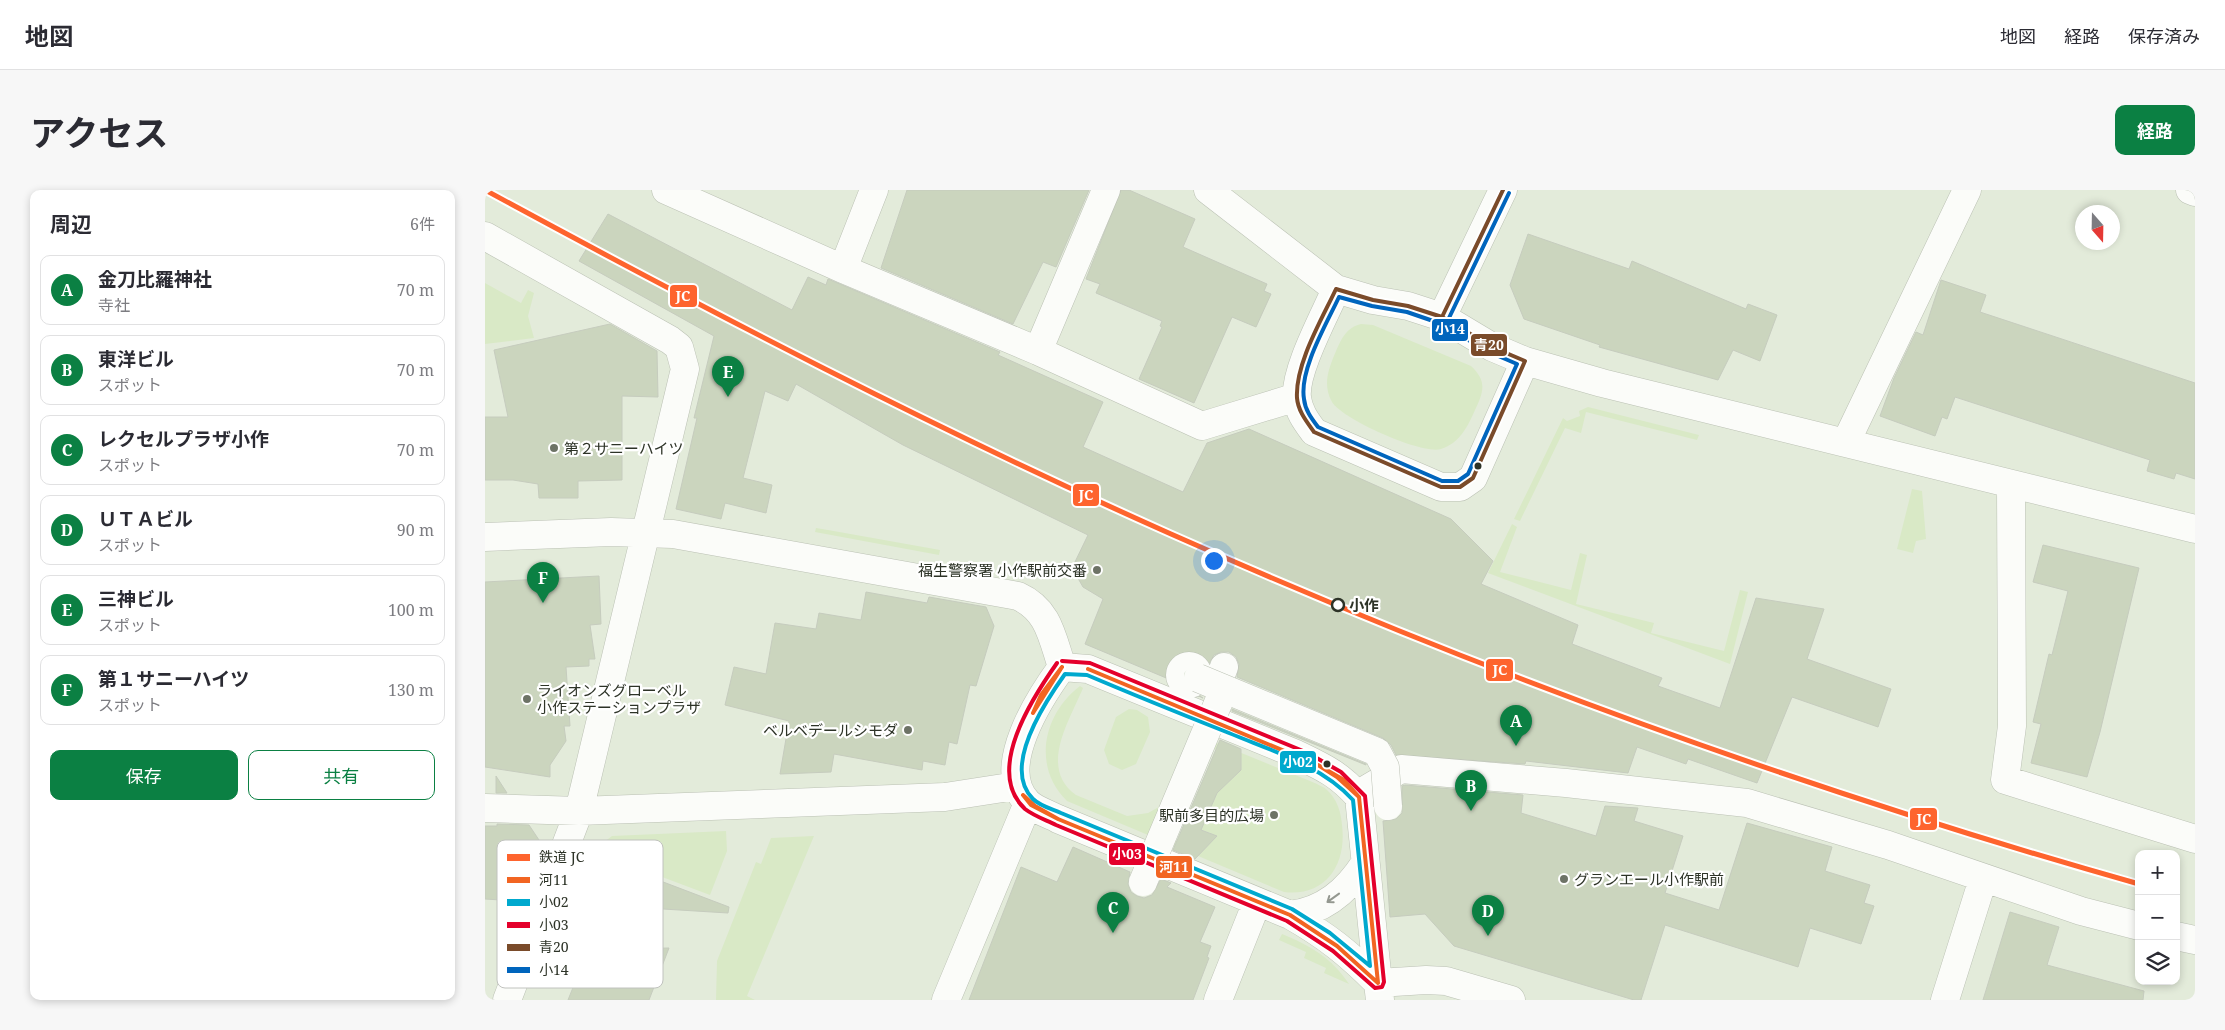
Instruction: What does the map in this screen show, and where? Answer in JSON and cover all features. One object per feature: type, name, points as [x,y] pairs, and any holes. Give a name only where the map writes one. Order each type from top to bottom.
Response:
[{"type":"street","points":[[666,190],[843,269],[1038,351],[1202,426],[1297,396]]},
{"type":"street","points":[[843,269],[874,190]]},
{"type":"street","points":[[1038,351],[1106,190]]},
{"type":"street","points":[[1208,190],[1336,289],[1373,300],[1409,306],[1442,317],[1492,347],[1525,361],[1602,383],[2195,529]]},
{"type":"street","points":[[1442,317],[1503,190]]},
{"type":"street","points":[[1846,442],[1967,190]]},
{"type":"street","points":[[2190,190],[2195,192]]},
{"type":"street","points":[[485,236],[670,340],[679,347],[685,369],[579,811],[568,840]]},
{"type":"street","points":[[1336,289],[1299,375],[1297,396],[1303,418],[1314,432],[1441,487],[1460,487],[1473,478],[1525,361]]},
{"type":"street","points":[[2011,484],[2012,726],[2005,780],[2195,838]]},
{"type":"street","points":[[485,537],[611,532],[673,534],[1018,596],[1037,607],[1044,617],[1062,667]]},
{"type":"street","points":[[946,1000],[1022,795],[1017,749],[1041,695],[1062,667]]},
{"type":"street","points":[[1062,667],[1088,669],[1297,754],[1336,774],[1359,797],[1379,991]]},
{"type":"street","points":[[1143,882],[1216,680],[1377,752],[1385,768],[1388,806]]},
{"type":"street","points":[[1359,797],[1372,784],[1401,769],[1585,785],[1747,803],[1889,845],[1983,879],[2081,911],[2135,925]]},
{"type":"street","points":[[485,808],[579,811],[1022,795],[1058,819],[1290,915],[1326,936],[1349,953],[1379,991]]},
{"type":"street","points":[[1290,915],[1307,913],[1323,906],[1353,882],[1365,863]]},
{"type":"street","points":[[1945,1000],[1983,879]]},
{"type":"street","points":[[1218,1000],[1257,902]]},
{"type":"street","points":[[2180,937],[2195,940]]},
{"type":"street","points":[[1379,991],[1426,980],[1446,981],[1511,1000]]},
{"type":"street","points":[[507,1000],[512,988]]},
{"type":"green space","points":[[485,283],[521,303],[528,290],[534,293],[528,316],[534,338],[485,344]]},
{"type":"green space","points":[[1361,324],[1373,325],[1471,366],[1476,371],[1482,382],[1482,392],[1466,428],[1453,443],[1441,449],[1417,447],[1366,426],[1339,409],[1332,402],[1327,389],[1331,364],[1345,334]]},
{"type":"green space","points":[[1588,407],[1699,435],[1697,440],[1586,412],[1581,433],[1565,428],[1520,521],[1514,519],[1563,418],[1567,421],[1580,416],[1579,411]]},
{"type":"green space","points":[[1912,489],[1922,491],[1926,539],[1916,541],[1913,553],[1897,549]]},
{"type":"green space","points":[[1512,524],[1517,527],[1500,572],[1571,590],[1580,553],[1587,555],[1576,604],[1654,623],[1651,633],[1724,651],[1740,590],[1748,592],[1730,664],[1488,573]]},
{"type":"green space","points":[[816,528],[940,550],[939,555],[815,532]]},
{"type":"green space","name":"駅前多目的広場","points":[[1080,686],[1083,688],[1060,743],[1058,758],[1059,771],[1065,784],[1076,795],[1127,816],[1148,813],[1166,801],[1195,734],[1310,781],[1323,787],[1330,794],[1336,802],[1339,811],[1343,839],[1337,865],[1331,875],[1311,889],[1299,892],[1284,892],[1067,801],[1056,787],[1049,773],[1046,757],[1050,726],[1057,711]],"holes":[[[1199,742],[1241,760],[1241,769],[1234,777],[1225,773],[1201,830],[1210,833],[1209,844],[1202,851],[1161,834]]]},
{"type":"green space","points":[[1129,709],[1137,710],[1148,717],[1150,732],[1136,764],[1122,770],[1109,764],[1104,750],[1116,717]]},
{"type":"green space","points":[[726,831],[727,851],[710,895],[663,877],[663,840],[607,840],[612,836]]},
{"type":"green space","points":[[814,836],[747,996],[755,1000],[716,1000],[717,961],[756,862],[761,864],[771,838]]},
{"type":"green space","points":[[1282,934],[1320,954],[1335,967],[1349,984],[1324,973],[1326,968],[1304,958],[1306,952],[1279,940]]},
{"type":"building","points":[[907,190],[1089,190],[1056,267],[1043,262],[1013,324],[881,268]]},
{"type":"building","points":[[1121,190],[1129,190],[1195,219],[1183,247],[1267,284],[1264,291],[1271,294],[1256,327],[1232,317],[1194,403],[1139,379],[1162,327],[1160,326],[1162,321],[1096,293],[1100,284],[1086,279]]},
{"type":"building","points":[[608,214],[792,310],[808,277],[826,285],[828,279],[1000,352],[998,355],[1103,402],[1083,447],[1183,492],[1207,443],[1249,429],[1451,519],[1493,561],[1481,584],[1578,625],[1572,644],[1662,678],[1658,686],[1720,708],[1756,598],[1824,609],[1807,659],[1891,689],[1878,727],[1792,697],[1757,783],[1688,759],[1686,764],[1637,747],[1628,773],[1526,761],[1525,764],[1396,755],[1391,745],[1383,738],[1237,677],[1239,664],[1236,657],[1229,652],[1221,652],[1214,655],[1208,665],[1196,663],[1189,665],[1184,672],[1183,680],[1185,687],[1203,698],[1171,684],[1171,680],[1085,644],[1103,599],[1083,587],[1075,573],[1074,564],[1088,535],[903,445],[796,384],[788,401],[765,391],[743,478],[772,485],[766,513],[725,503],[721,519],[676,509],[697,418],[694,418],[714,336],[579,261]]},
{"type":"building","points":[[1528,234],[1629,269],[1632,261],[1746,309],[1748,304],[1777,315],[1760,361],[1733,350],[1718,380],[1599,347],[1600,345],[1524,319],[1510,285]]},
{"type":"building","points":[[1941,280],[1986,295],[1980,312],[2195,383],[2195,479],[2176,473],[2174,479],[2147,471],[2150,460],[1955,397],[1947,419],[1942,417],[1935,436],[1880,416],[1894,378],[1916,332],[1923,335]]},
{"type":"building","points":[[610,324],[657,351],[658,397],[622,396],[622,480],[578,481],[578,498],[539,498],[538,484],[513,480],[485,480],[485,417],[508,417],[494,350]]},
{"type":"building","points":[[2043,545],[2139,568],[2100,732],[2087,777],[2031,763],[2041,724],[2033,722],[2049,654],[2052,655],[2068,591],[2033,582]]},
{"type":"building","points":[[599,576],[601,624],[590,625],[595,659],[589,659],[589,666],[566,667],[570,726],[564,726],[566,741],[550,765],[550,777],[485,767],[485,582]]},
{"type":"building","points":[[866,592],[927,603],[929,597],[986,607],[994,626],[976,686],[970,685],[957,744],[949,742],[945,765],[923,761],[922,770],[834,754],[831,772],[780,774],[789,721],[725,705],[734,667],[766,674],[775,623],[816,629],[819,613],[861,620]]},
{"type":"building","points":[[1232,709],[1366,764],[1366,765],[1232,711]]},
{"type":"building","points":[[1220,740],[1241,749],[1241,770],[1217,793],[1201,830],[1217,836],[1195,859],[1173,850]]},
{"type":"building","points":[[496,776],[507,793],[496,793]]},
{"type":"building","points":[[1402,786],[1523,795],[1521,813],[1596,836],[1605,806],[1638,808],[1634,821],[1683,836],[1665,893],[1719,910],[1747,823],[1832,847],[1825,871],[1870,885],[1864,903],[1874,906],[1861,944],[1810,928],[1798,967],[1665,925],[1641,1000],[1634,1000],[1454,946],[1425,914],[1390,917],[1383,821],[1396,819],[1402,813]]},
{"type":"building","points":[[497,824],[529,825],[539,840],[497,840],[497,900],[485,899],[485,826],[497,826]]},
{"type":"building","points":[[1073,847],[1130,872],[1128,884],[1131,892],[1137,896],[1144,898],[1152,895],[1161,879],[1171,883],[1167,887],[1215,907],[1200,942],[1211,946],[1207,957],[1209,958],[1193,1000],[969,1000],[1021,867],[1057,882]]},
{"type":"building","points":[[663,882],[729,907],[728,913],[663,909]]},
{"type":"building","points":[[2010,912],[2059,927],[2047,965],[2144,991],[2143,1000],[1983,1000]]},
{"type":"building","points":[[663,948],[669,948],[663,964]]},
{"type":"building","points":[[573,988],[654,988],[649,1000],[568,1000]]},
{"type":"rail line","name":"JC","points":[[485,190],[654,281],[910,412],[1171,534],[1289,585],[1528,681],[1770,769],[1893,810],[2135,883]]},
{"type":"transit line","name":"青20","points":[[1442,317],[1503,190]]},
{"type":"transit line","name":"小14","points":[[1448,320],[1509,193]]},
{"type":"transit line","name":"青20","points":[[1336,289],[1373,300],[1408,306],[1442,317],[1492,347],[1525,361],[1473,478],[1460,487],[1441,487],[1314,432],[1306,420],[1301,412],[1297,398],[1300,371],[1311,342],[1336,289]]},
{"type":"transit line","name":"小14","points":[[1339,297],[1372,306],[1407,312],[1439,323],[1489,352],[1517,364],[1468,474],[1458,481],[1442,481],[1318,427],[1311,418],[1304,399],[1306,374],[1315,347],[1339,297]]},
{"type":"transit line","name":"小03","points":[[1057,663],[1026,714],[1017,734],[1011,755],[1009,775],[1014,793],[1025,809],[1056,825],[1287,921],[1333,951],[1375,988],[1382,987],[1384,982],[1365,796],[1341,772],[1308,753],[1090,663],[1062,661]]},
{"type":"transit line","name":"河11","points":[[1033,713],[1041,695],[1062,667]]},
{"type":"transit line","name":"河11","points":[[1033,713],[1062,667]]},
{"type":"transit line","name":"河11","points":[[1088,669],[1318,765]]},
{"type":"transit line","name":"河11","points":[[1088,669],[1318,765]]},
{"type":"transit line","name":"小02","points":[[1065,674],[1087,675],[1279,753],[1326,777],[1353,800],[1370,966],[1330,933],[1292,909],[1046,807],[1033,799],[1024,786],[1022,770],[1024,753],[1029,735],[1038,717],[1065,674]]},
{"type":"transit line","name":"河11","points":[[1318,765],[1344,780],[1359,797]]},
{"type":"transit line","name":"河11","points":[[1318,765],[1337,777],[1359,797]]},
{"type":"transit line","name":"河11","points":[[1023,795],[1035,806],[1058,819]]},
{"type":"transit line","name":"河11","points":[[1023,795],[1031,805],[1058,819]]},
{"type":"transit line","name":"河11","points":[[1290,915],[1337,946],[1378,983],[1359,797]]},
{"type":"transit line","name":"河11","points":[[1058,819],[1290,915]]},
{"type":"transit line","name":"河11","points":[[1058,819],[1290,915]]},
{"type":"place","name":"三神ビル","points":[[728,397]]},
{"type":"place","name":"第２サニーハイツ","points":[[554,448]]},
{"type":"place","name":"福生警察署 小作駅前交番","points":[[1097,570]]},
{"type":"place","name":"第１サニーハイツ","points":[[543,603]]},
{"type":"place","name":"小作","points":[[1338,605]]},
{"type":"place","name":"ライオンズグローベル 小作ステーションプラザ","points":[[527,699]]},
{"type":"place","name":"ベルベデールシモダ","points":[[908,730]]},
{"type":"place","name":"金刀比羅神社","points":[[1516,746]]},
{"type":"place","name":"東洋ビル","points":[[1471,811]]},
{"type":"place","name":"駅前多目的広場","points":[[1274,815]]},
{"type":"place","name":"グランエール小作駅前","points":[[1564,879]]},
{"type":"place","name":"レクセルプラザ小作","points":[[1113,933]]},
{"type":"place","name":"ＵＴＡビル","points":[[1488,936]]}]
